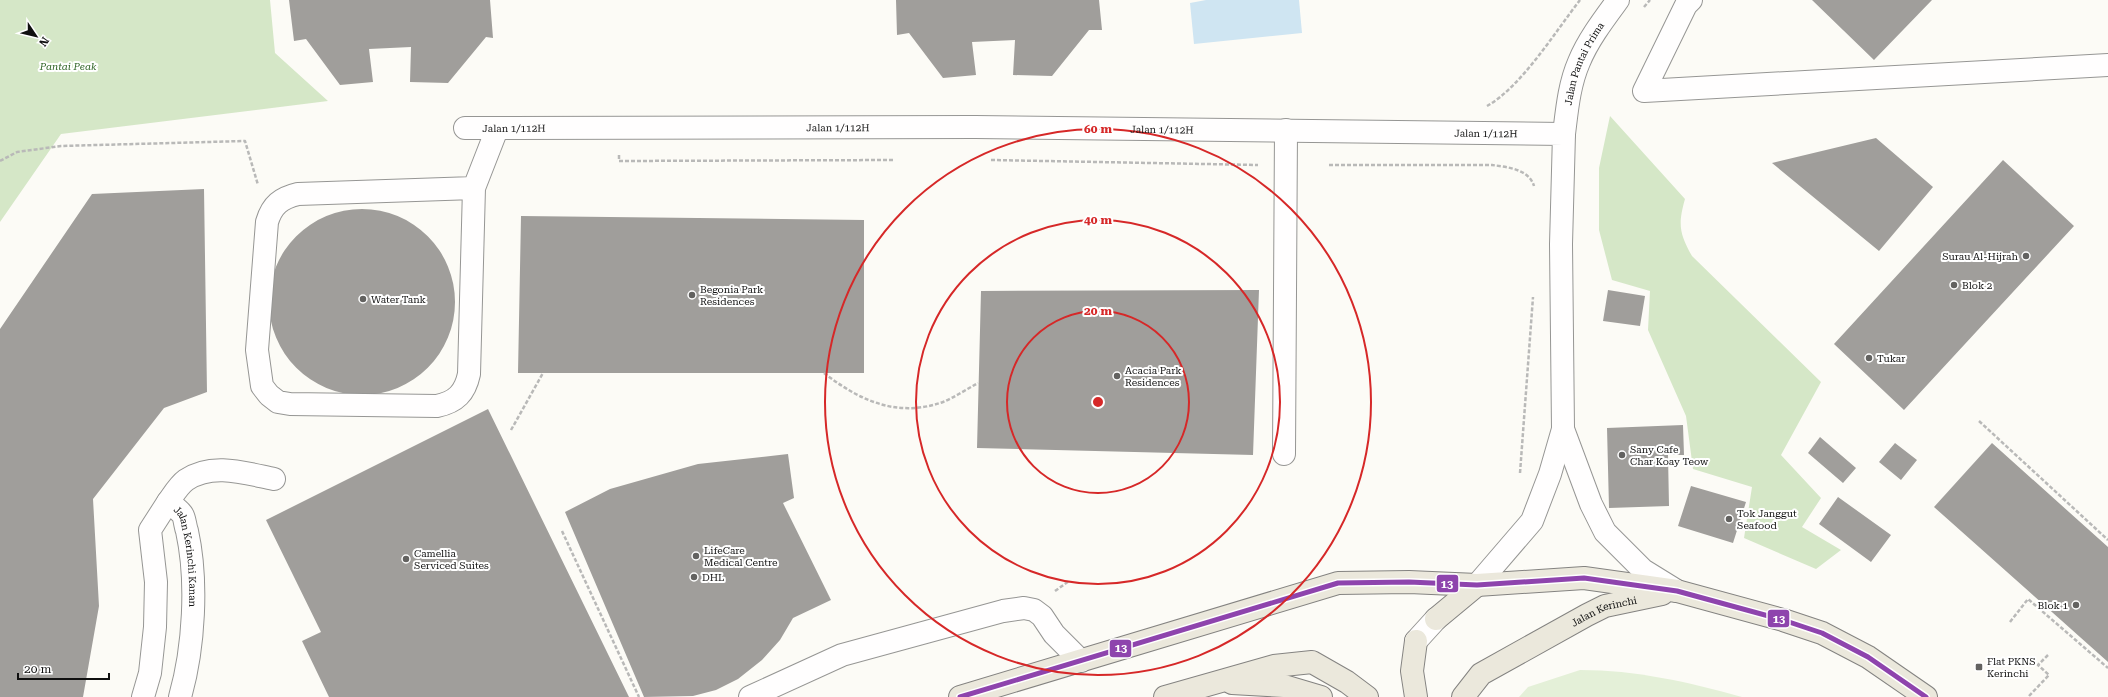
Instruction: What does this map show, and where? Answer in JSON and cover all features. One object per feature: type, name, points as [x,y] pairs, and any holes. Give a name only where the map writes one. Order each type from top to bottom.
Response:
[{"type":"main road","name":"Jalan Kerinchi","points":[[960,697],[1338,583],[1409,582],[1478,585],[1584,578],[1677,591],[1776,618],[1822,633],[1868,657],[1926,697]]},
{"type":"main road","points":[[1436,619],[1478,585]]},
{"type":"main road","name":"Jalan Kerinchi","points":[[1463,697],[1481,674],[1534,643],[1605,606],[1677,591]]},
{"type":"main road","points":[[1416,641],[1412,671],[1416,697]]},
{"type":"main road","points":[[1165,697],[1274,666],[1312,662],[1347,682],[1367,697]]},
{"type":"main road","points":[[1215,682],[1284,686],[1321,697]]},
{"type":"street","name":"Jalan Pantai Prima","points":[[1564,134],[1567,104],[1579,62],[1598,28],[1618,0]]},
{"type":"street","points":[[1691,0],[1686,5],[1644,91],[2108,65]]},
{"type":"street","name":"Jalan 1/112H","points":[[465,128],[975,127],[1564,134]]},
{"type":"street","points":[[474,188],[298,194],[277,202],[271,211],[267,222],[257,350],[262,386],[269,395],[278,402],[290,404],[437,406],[449,403],[460,396],[467,386],[469,374],[474,188],[497,129]]},
{"type":"street","points":[[1284,454],[1286,130]]},
{"type":"street","points":[[1478,585],[1532,521],[1550,474],[1563,429],[1561,244],[1564,134]]},
{"type":"street","points":[[1563,429],[1591,504],[1605,532],[1643,570],[1677,591]]},
{"type":"street","points":[[168,502],[185,481],[207,470],[235,471],[274,479]]},
{"type":"street","name":"Jalan Kerinchi Kanan","points":[[143,697],[150,673],[155,627],[156,582],[150,530],[168,502],[182,514],[189,543],[192,576],[192,616],[187,672],[180,697]]},
{"type":"street","points":[[750,697],[842,655],[1008,610],[1024,608],[1042,616],[1054,634],[1081,661]]},
{"type":"street","points":[[1416,641],[1436,619]]},
{"type":"path","points":[[1642,10],[1650,0]]},
{"type":"path","points":[[0,161],[17,152],[61,146],[245,142],[259,192],[287,197]]},
{"type":"path","points":[[991,160],[1262,165]]},
{"type":"path","points":[[1329,165],[1492,165],[1518,169],[1533,181],[1535,188]]},
{"type":"path","points":[[1520,478],[1533,296]]},
{"type":"path","points":[[511,430],[543,373]]},
{"type":"path","points":[[824,373],[840,385],[867,401],[892,407],[921,407],[944,401],[978,383]]},
{"type":"path","points":[[1979,421],[2108,540]]},
{"type":"path","points":[[562,531],[639,697]]},
{"type":"path","points":[[1054,593],[1069,581]]},
{"type":"path","points":[[2010,622],[2028,599],[2108,668]]},
{"type":"path","points":[[2029,696],[2049,675],[2038,665],[2048,655]]},
{"type":"green space","name":"Pantai Peak","points":[[0,0],[270,0],[275,53],[328,101],[61,134],[0,222]]},
{"type":"green space","points":[[1610,116],[1685,199],[1681,215],[1681,228],[1684,241],[1692,256],[1821,382],[1781,455],[1821,498],[1802,527],[1841,550],[1816,569],[1744,538],[1752,487],[1693,469],[1686,416],[1648,330],[1650,291],[1612,280],[1599,230],[1599,168]]},
{"type":"green space","points":[[1580,670],[1621,672],[1662,678],[1702,686],[1742,697],[1519,697],[1528,687]]},
{"type":"water","points":[[1206,0],[1299,0],[1302,33],[1194,44],[1190,3]]},
{"type":"building","points":[[289,0],[490,0],[493,38],[486,37],[448,83],[410,82],[411,47],[369,49],[373,82],[340,85],[306,39],[294,41]]},
{"type":"building","points":[[896,0],[1099,0],[1102,30],[1089,30],[1052,76],[1013,75],[1015,40],[972,42],[976,75],[943,78],[909,33],[897,35]]},
{"type":"building","points":[[1812,0],[1932,0],[1874,60]]},
{"type":"building","points":[[1876,138],[1933,187],[1879,251],[1772,163]]},
{"type":"building","name":"Blok 2","points":[[2003,160],[2074,226],[1904,410],[1834,344]]},
{"type":"building","points":[[204,189],[207,392],[164,408],[93,499],[99,606],[83,697],[0,697],[0,329],[92,194]]},
{"type":"building","name":"Water Tank","points":[[371,209],[380,210],[398,216],[414,224],[428,236],[440,250],[448,266],[454,284],[454,320],[448,338],[440,354],[428,368],[414,380],[398,388],[380,394],[353,395],[344,394],[326,388],[310,380],[296,368],[284,354],[276,338],[270,320],[269,293],[270,284],[276,266],[284,250],[296,236],[310,224],[326,216],[344,210]]},
{"type":"building","name":"Begonia Park Residences","points":[[521,216],[864,220],[864,373],[518,373]]},
{"type":"building","name":"Acacia Park Residences","points":[[1259,290],[1253,455],[977,448],[981,291]]},
{"type":"building","points":[[1608,290],[1645,296],[1640,326],[1603,321]]},
{"type":"building","name":"Camellia Serviced Suites","points":[[488,409],[629,697],[329,697],[302,641],[321,632],[266,520]]},
{"type":"building","points":[[1683,425],[1684,455],[1668,455],[1669,506],[1609,508],[1607,428]]},
{"type":"building","points":[[1820,437],[1856,468],[1843,483],[1808,453]]},
{"type":"building","points":[[1895,443],[1917,460],[1901,480],[1879,462]]},
{"type":"building","name":"Blok 1","points":[[1992,443],[2108,547],[2108,662],[1934,507]]},
{"type":"building","name":"LifeCare Medical Centre","points":[[788,454],[794,498],[783,503],[831,600],[793,618],[780,640],[762,660],[738,679],[716,690],[693,696],[644,697],[565,512],[610,489],[698,464]]},
{"type":"building","points":[[1691,486],[1746,502],[1733,543],[1678,526]]},
{"type":"building","points":[[1838,497],[1891,535],[1871,562],[1819,524]]},
{"type":"transit line","name":"13","points":[[960,697],[1338,583],[1409,582],[1477,585],[1584,578],[1677,591],[1783,620],[1822,633],[1868,657],[1926,697]]},
{"type":"place","name":"Surau Al-Hijrah","points":[[2026,256]]},
{"type":"place","name":"Blok 2","points":[[1954,285]]},
{"type":"place","name":"Begonia Park Residences","points":[[692,295]]},
{"type":"place","name":"Water Tank","points":[[363,299]]},
{"type":"place","name":"Tukar","points":[[1869,358]]},
{"type":"place","name":"Acacia Park Residences","points":[[1117,376]]},
{"type":"place","name":"Sany Cafe Char Koay Teow","points":[[1622,455]]},
{"type":"place","name":"Tok Janggut Seafood","points":[[1729,519]]},
{"type":"place","name":"LifeCare Medical Centre","points":[[696,556]]},
{"type":"place","name":"Camellia Serviced Suites","points":[[406,559]]},
{"type":"place","name":"DHL","points":[[694,577]]},
{"type":"place","name":"Blok 1","points":[[2076,605]]},
{"type":"place","name":"Flat PKNS Kerinchi","points":[[1979,667]]}]
